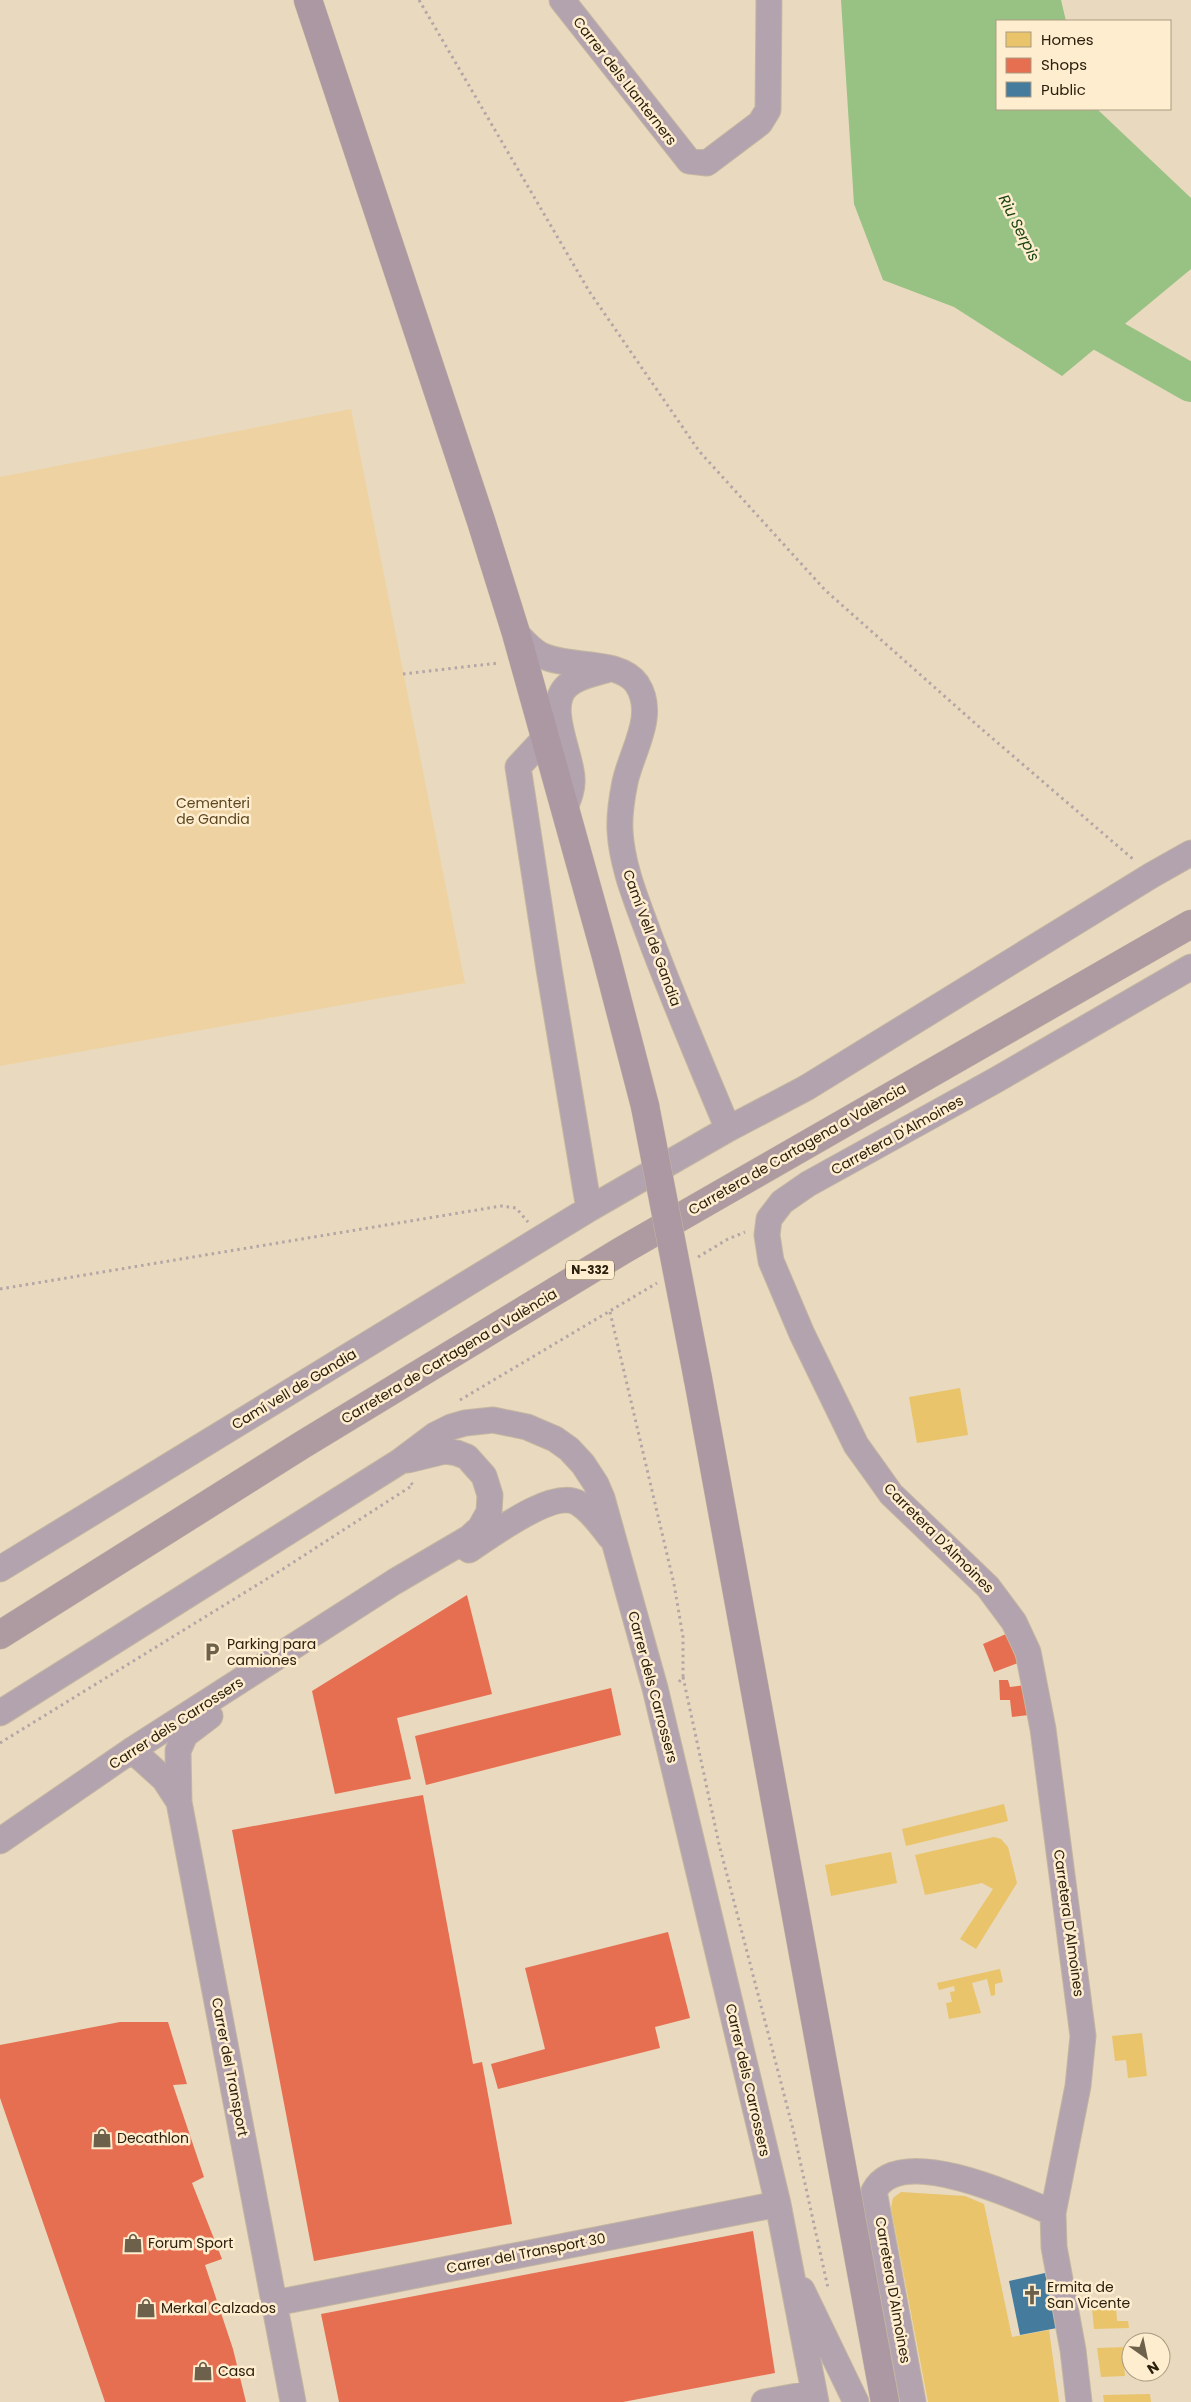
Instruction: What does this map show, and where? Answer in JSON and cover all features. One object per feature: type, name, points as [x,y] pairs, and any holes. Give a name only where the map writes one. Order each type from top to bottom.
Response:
[{"type":"highway","name":"Carretera de Cartagena a València","points":[[0,1635],[302,1445],[623,1250],[1191,924]]},
{"type":"main road","points":[[308,0],[481,520],[516,633],[645,1106],[698,1379],[885,2402]]},
{"type":"street","name":"Carrer dels Llanterners","points":[[562,0],[689,161],[708,163],[760,123],[768,110],[769,0]]},
{"type":"street","name":"Camí Vell de Gandia","points":[[516,633],[531,648],[553,660],[611,669],[624,674],[636,682],[643,695],[646,713],[644,726],[625,782],[620,814],[621,848],[627,875],[666,981],[728,1129]]},
{"type":"street","points":[[565,808],[572,779],[558,716],[562,692],[574,680],[611,669]]},
{"type":"street","points":[[544,739],[518,767],[589,1209]]},
{"type":"street","name":"Camí vell de Gandia","points":[[0,1568],[589,1209],[728,1129],[806,1088],[1152,875],[1191,853]]},
{"type":"street","name":"Carretera D'Almoines","points":[[1079,2402],[1073,2350],[1054,2247],[1053,2213],[1078,2086],[1083,2036],[1043,1729],[1028,1652],[1014,1622],[988,1586],[892,1494],[856,1445],[802,1334],[771,1261],[767,1236],[769,1219],[782,1202],[808,1184],[996,1080],[1191,967]]},
{"type":"street","points":[[0,1713],[399,1462],[435,1435],[465,1423],[493,1420],[527,1427],[555,1439],[569,1449],[583,1464],[602,1498],[613,1541]]},
{"type":"street","name":"Carrer dels Carrossers","points":[[0,1841],[132,1750],[394,1582],[469,1538],[480,1528],[489,1512],[490,1495],[484,1476],[466,1457],[445,1451],[399,1462]]},
{"type":"street","name":"Carrer dels Carrossers","points":[[179,1802],[178,1752],[185,1735],[196,1725],[488,1537],[542,1506],[562,1499],[578,1502],[596,1519],[613,1541],[655,1688],[778,2204],[815,2398]]},
{"type":"street","name":"Carrer del Transport","points":[[132,1750],[164,1779],[179,1802],[293,2402]]},
{"type":"street","name":"Carretera D'Almoines","points":[[913,2402],[874,2191],[878,2184],[894,2175],[906,2172],[937,2175],[984,2184],[1053,2213]]},
{"type":"street","name":"Carrer del Transport 30","points":[[275,2303],[778,2204]]},
{"type":"street","points":[[790,2266],[820,2324],[856,2402]]},
{"type":"street","points":[[764,2402],[815,2398]]},
{"type":"path","points":[[419,0],[589,291],[699,451],[825,590],[977,725],[1152,875]]},
{"type":"path","points":[[403,674],[522,660]]},
{"type":"path","points":[[0,1289],[501,1206],[516,1208],[522,1213],[540,1239]]},
{"type":"path","points":[[694,1260],[728,1239],[754,1229],[768,1228]]},
{"type":"path","points":[[456,1402],[661,1280]]},
{"type":"path","points":[[610,1312],[674,1584],[683,1637],[684,1677],[719,1844],[793,2129],[829,2294]]},
{"type":"path","points":[[0,1743],[283,1569],[413,1485]]},
{"type":"path","points":[[655,1688],[676,1685],[684,1677]]},
{"type":"green space","name":"Cementeri de Gandia","points":[[351,409],[465,983],[0,1066],[0,477]]},
{"type":"water","points":[[841,0],[1061,0],[1066,20],[996,20],[996,110],[1098,110],[1191,198],[1191,269],[1062,376],[954,307],[883,280],[854,204]]},
{"type":"building: Homes","points":[[960,1388],[968,1435],[917,1443],[909,1397]]},
{"type":"building: Homes","points":[[1004,1804],[1008,1821],[906,1846],[902,1829]]},
{"type":"building: Homes","points":[[994,1837],[1001,1839],[1008,1847],[1017,1883],[976,1949],[960,1939],[993,1889],[982,1883],[925,1895],[915,1855]]},
{"type":"building: Homes","points":[[891,1852],[897,1883],[831,1896],[825,1865]]},
{"type":"building: Homes","points":[[1000,1969],[1003,1982],[995,1984],[995,1995],[991,1996],[987,1979],[972,1983],[981,2013],[949,2019],[946,2003],[952,2002],[950,1992],[955,1991],[954,1986],[939,1990],[937,1983]]},
{"type":"building: Homes","points":[[1142,2033],[1147,2076],[1128,2078],[1126,2060],[1115,2061],[1112,2036]]},
{"type":"building: Homes","points":[[901,2192],[965,2196],[984,2204],[1012,2337],[1049,2330],[1059,2402],[928,2402],[891,2208],[893,2198]]},
{"type":"building: Homes","points":[[1116,2306],[1117,2321],[1128,2321],[1129,2328],[1094,2329],[1092,2307]]},
{"type":"building: Homes","points":[[1121,2347],[1121,2376],[1101,2377],[1097,2348]]},
{"type":"building: Homes","points":[[1150,2394],[1151,2402],[1104,2402],[1103,2395]]},
{"type":"building: Shops","points":[[467,1595],[492,1694],[397,1718],[411,1779],[335,1794],[312,1691]]},
{"type":"building: Shops","points":[[1006,1634],[1018,1663],[994,1672],[983,1644]]},
{"type":"building: Shops","points":[[999,1680],[1008,1680],[1010,1687],[1025,1685],[1029,1715],[1012,1717],[1010,1700],[1000,1700]]},
{"type":"building: Shops","points":[[611,1688],[621,1735],[426,1785],[415,1736]]},
{"type":"building: Shops","points":[[423,1795],[473,2064],[482,2062],[512,2224],[314,2261],[232,1830]]},
{"type":"building: Shops","points":[[668,1932],[690,2018],[655,2027],[660,2048],[498,2089],[491,2064],[545,2049],[525,1968]]},
{"type":"building: Shops","points":[[120,2022],[168,2022],[187,2084],[173,2085],[204,2177],[192,2183],[222,2259],[205,2265],[233,2349],[246,2402],[105,2402],[0,2098],[0,2045]]},
{"type":"building: Shops","points":[[753,2231],[775,2373],[623,2402],[339,2402],[321,2314]]},
{"type":"building: Public","points":[[1045,2273],[1057,2328],[1020,2335],[1009,2281]]},
{"type":"waterway","name":"Riu Serpis","points":[[1069,304],[1103,333],[1191,383]]},
{"type":"place","name":"Parking para camiones","points":[[212,1652]]},
{"type":"place","name":"Decathlon","points":[[102,2138]]},
{"type":"place","name":"Forum Sport","points":[[133,2243]]},
{"type":"place","name":"Ermita de San Vicente","points":[[1032,2295]]},
{"type":"place","name":"Merkal Calzados","points":[[146,2308]]},
{"type":"place","name":"Casa","points":[[203,2371]]}]
